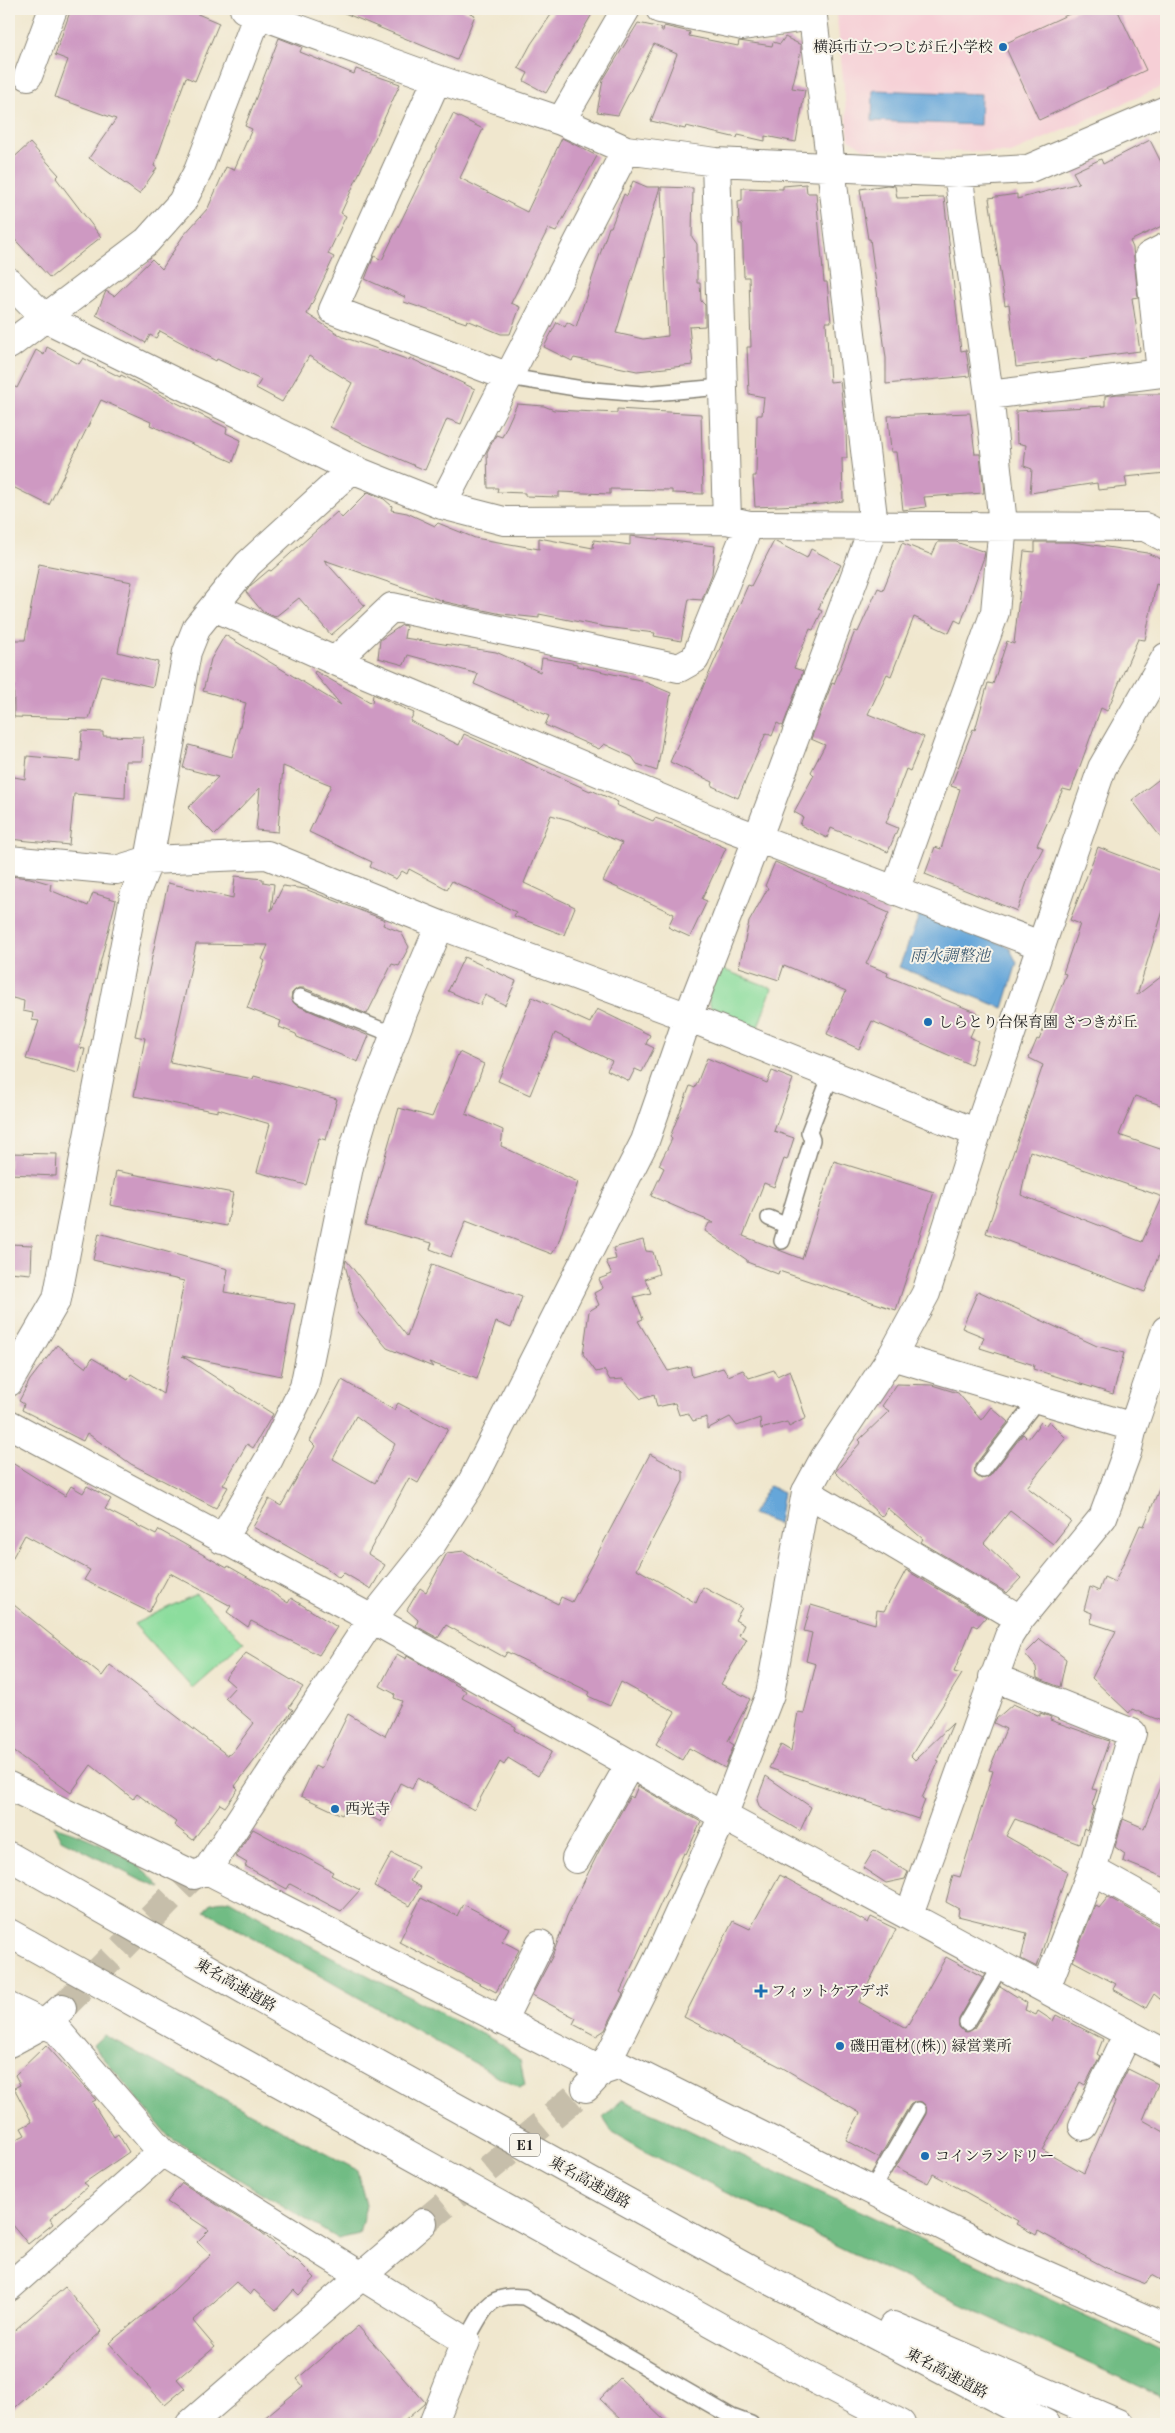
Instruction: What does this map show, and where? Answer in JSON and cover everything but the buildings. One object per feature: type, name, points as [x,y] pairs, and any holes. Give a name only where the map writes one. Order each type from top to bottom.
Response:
[{"type":"main road","points":[[28,76],[53,9]]},
{"type":"main road","points":[[561,121],[626,9]]},
{"type":"main road","points":[[9,1786],[194,1875],[207,1870],[372,1619],[431,1545],[472,1482],[644,1141],[688,1018],[758,837],[874,525],[812,12],[744,26],[660,9]]},
{"type":"main road","points":[[9,345],[147,241],[182,202],[198,171],[254,11],[437,79],[561,121],[626,150],[716,162],[958,173],[1028,169],[1166,110]]},
{"type":"main road","points":[[437,79],[332,310],[508,377]]},
{"type":"main road","points":[[442,506],[626,150]]},
{"type":"main road","points":[[335,661],[392,607],[679,668],[695,660],[738,523],[722,387],[716,162]]},
{"type":"main road","points":[[895,891],[995,612],[1004,524],[989,395],[958,173]]},
{"type":"main road","points":[[989,395],[1164,372],[1149,256],[1166,247]]},
{"type":"main road","points":[[9,282],[45,318],[352,469],[442,506],[504,521],[874,525],[1004,524],[1145,527],[1166,538]]},
{"type":"main road","points":[[9,1382],[57,1299],[134,896],[149,860],[187,652],[197,627],[248,564],[352,469]]},
{"type":"main road","points":[[214,607],[335,661],[731,828],[1040,945]]},
{"type":"main road","points":[[594,2080],[658,1959],[723,1816],[770,1694],[806,1492],[825,1457],[892,1356],[926,1292],[1040,945],[1102,768],[1166,656]]},
{"type":"main road","points":[[9,860],[116,870],[149,860],[267,855],[440,925],[688,1018],[977,1133]]},
{"type":"main road","points":[[222,1540],[269,1459],[304,1386],[350,1162],[363,1118],[394,1036],[440,925]]},
{"type":"main road","points":[[909,1915],[1009,1636],[1020,1619],[1103,1517],[1127,1452],[1133,1427],[1166,1330]]},
{"type":"main road","points":[[892,1356],[1133,1427]]},
{"type":"main road","points":[[9,1424],[372,1619],[723,1816],[1002,1964],[1166,2054]]},
{"type":"main road","points":[[806,1492],[1020,1619]]},
{"type":"main road","points":[[993,1677],[1132,1733],[1092,1870],[1046,1988]]},
{"type":"main road","points":[[576,1859],[630,1764]]},
{"type":"main road","name":"東名高速道路","points":[[9,1856],[280,2010],[752,2271],[1046,2424]]},
{"type":"main road","points":[[207,1870],[502,2021],[594,2080]]},
{"type":"main road","points":[[1092,1870],[1166,1911]]},
{"type":"main road","points":[[9,1933],[775,2358],[901,2424]]},
{"type":"main road","points":[[502,2021],[540,1944]]},
{"type":"main road","points":[[9,2007],[53,2016]]},
{"type":"main road","points":[[9,2043],[53,2016]]},
{"type":"main road","points":[[53,2016],[57,2030],[162,2152],[466,2341],[433,2424]]},
{"type":"main road","points":[[1083,2126],[1128,2033]]},
{"type":"main road","points":[[594,2080],[620,2065],[1001,2255],[1166,2328]]},
{"type":"main road","points":[[9,2287],[162,2152]]},
{"type":"main road","points":[[190,2424],[363,2277],[423,2223]]},
{"type":"main road","points":[[752,2271],[908,2332],[1120,2424]]},
{"type":"lane","points":[[508,377],[582,389],[643,394],[722,387]]},
{"type":"lane","points":[[300,997],[394,1036]]},
{"type":"lane","points":[[782,1241],[812,1140],[810,1132],[830,1075]]},
{"type":"lane","points":[[769,1218],[787,1226]]},
{"type":"lane","points":[[983,1470],[1038,1399]]},
{"type":"lane","points":[[967,2023],[1002,1964]]},
{"type":"lane","points":[[872,2191],[918,2110]]},
{"type":"lane","points":[[466,2341],[491,2301],[505,2295],[524,2297],[732,2417],[751,2424]]},
{"type":"shaded area","name":"横浜市立つつじが丘小学校","points":[[836,9],[1166,9],[1166,85],[1011,153],[864,149],[849,139]]},
{"type":"green space","points":[[719,968],[772,988],[757,1030],[714,1015],[708,999]]},
{"type":"green space","points":[[196,1594],[244,1642],[192,1688],[134,1624]]},
{"type":"green space","points":[[53,1826],[97,1842],[127,1858],[152,1877],[161,1888],[140,1880],[61,1839]]},
{"type":"green space","points":[[229,1900],[307,1944],[503,2045],[520,2060],[525,2085],[519,2088],[205,1911],[211,1903]]},
{"type":"green space","points":[[104,2035],[357,2170],[366,2205],[359,2234],[338,2239],[169,2137],[93,2045]]},
{"type":"green space","points":[[622,2100],[1166,2353],[1166,2399],[878,2266],[640,2149],[613,2133],[603,2118]]},
{"type":"water","points":[[873,90],[981,94],[980,125],[872,121]]},
{"type":"water","name":"雨水調整池","points":[[921,912],[1009,947],[1017,963],[1003,1008],[899,967]]},
{"type":"water","points":[[769,1486],[783,1492],[778,1524],[752,1514]]},
{"type":"tunnel","points":[[62,2008],[194,1875]]},
{"type":"tunnel","points":[[423,2223],[586,2088]]},
{"type":"place","name":"横浜市立つつじが丘小学校","points":[[1003,47]]},
{"type":"place","name":"しらとり台保育園 さつきが丘","points":[[928,1022]]},
{"type":"place","name":"西光寺","points":[[335,1809]]},
{"type":"place","name":"フィットケアデポ","points":[[761,1991]]},
{"type":"place","name":"磯田電材((株)) 緑営業所","points":[[840,2046]]},
{"type":"place","name":"コインランドリー","points":[[925,2156]]}]
